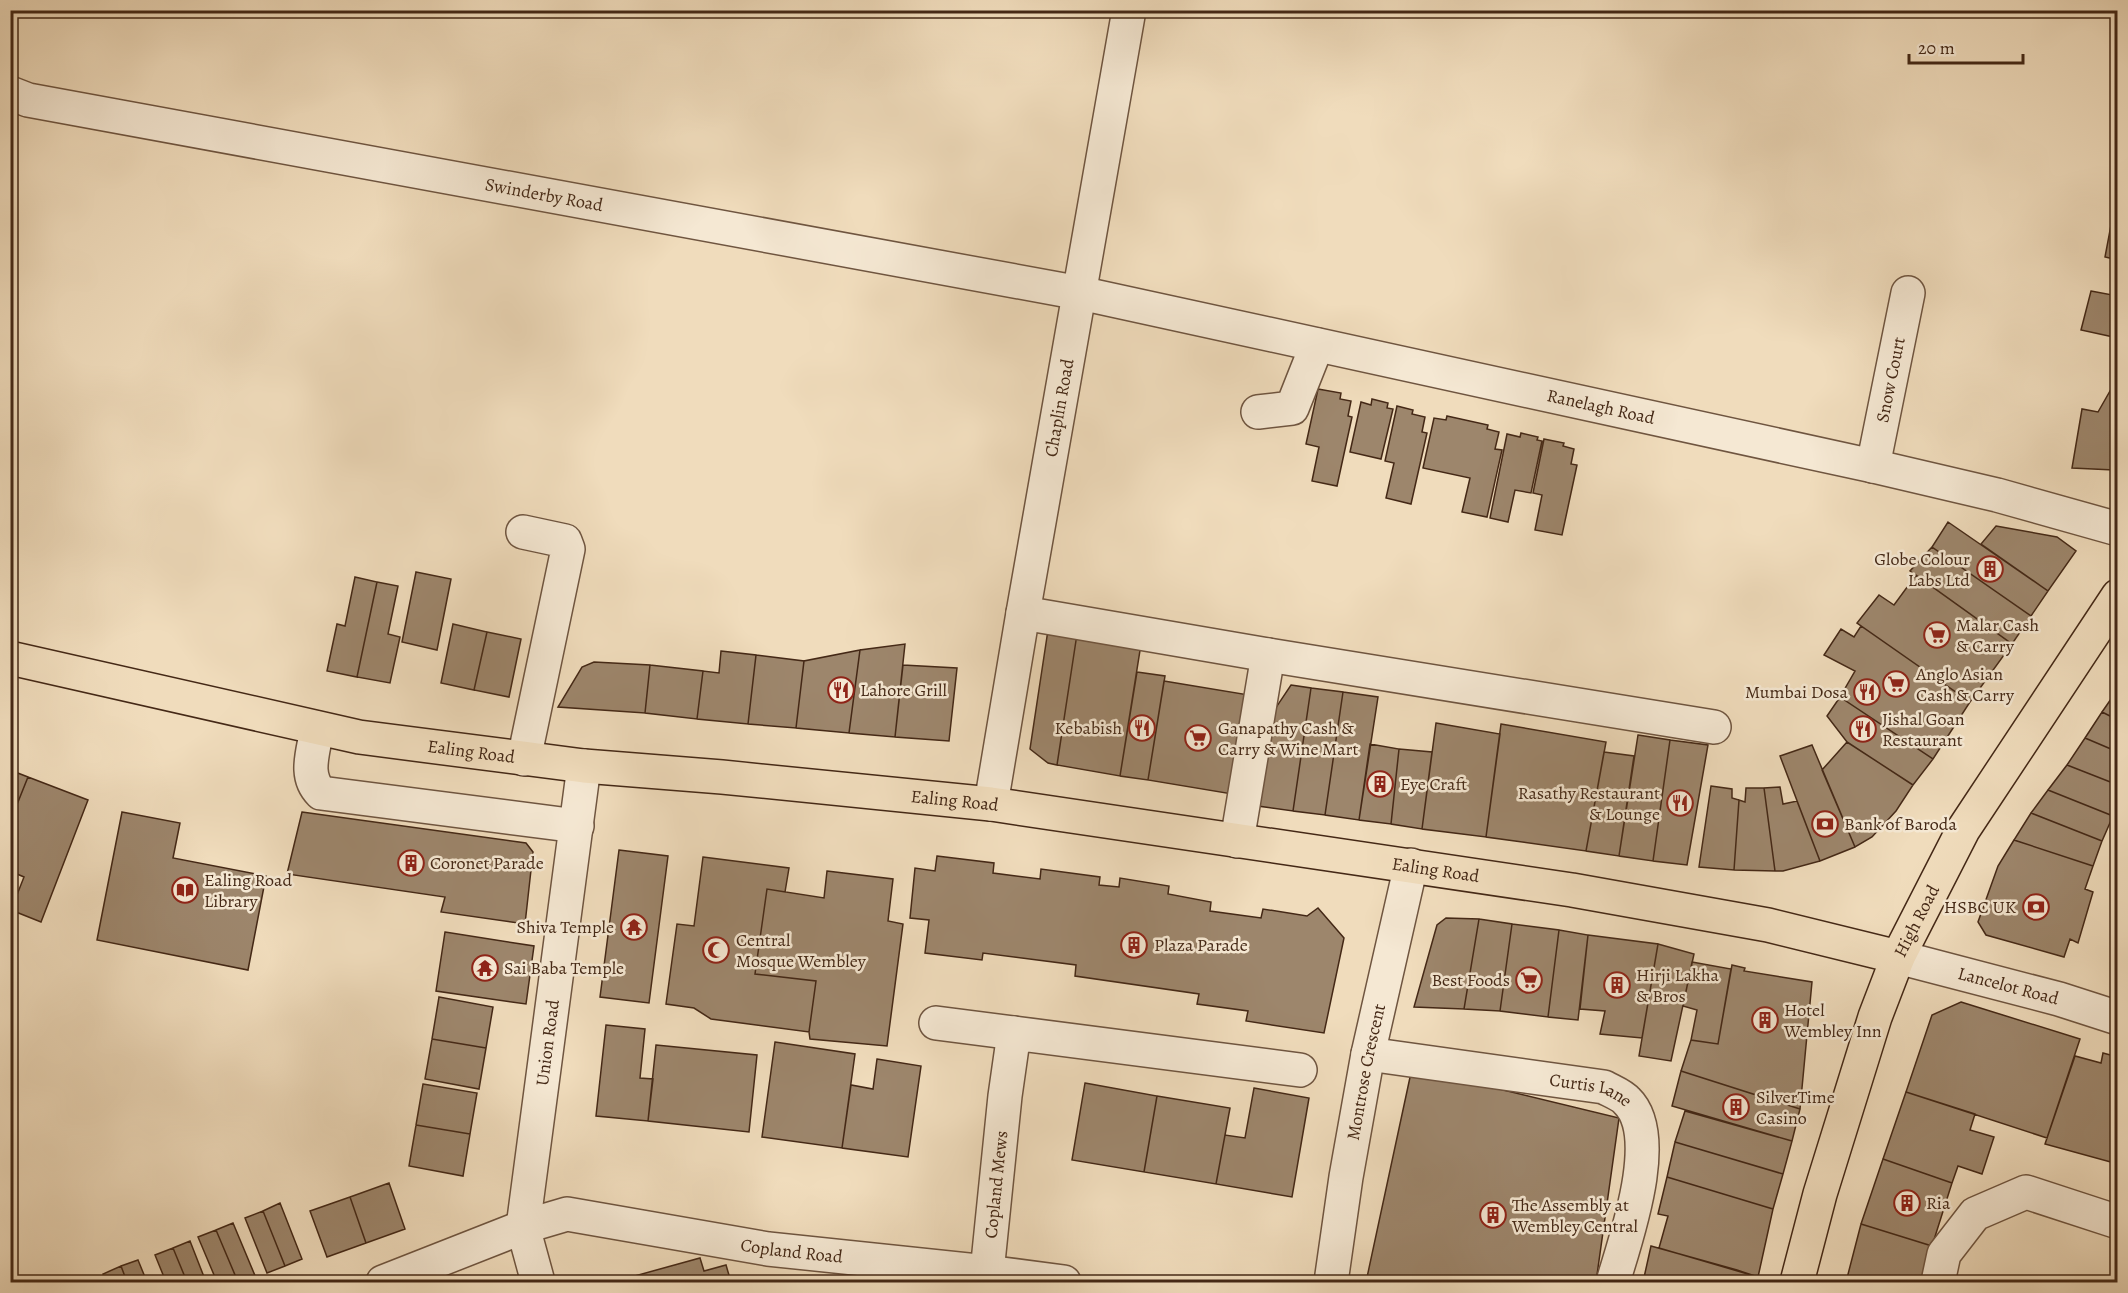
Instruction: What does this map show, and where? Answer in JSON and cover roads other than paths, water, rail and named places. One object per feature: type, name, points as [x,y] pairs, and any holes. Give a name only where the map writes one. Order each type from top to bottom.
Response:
[{"type":"main road","name":"High Road","points":[[1797,1282],[1820,1194],[1875,1017],[1898,957],[1963,830],[2118,596]]},
{"type":"main road","name":"Ealing Road","points":[[10,658],[359,738],[584,766],[722,777],[991,804],[1572,890],[1768,926],[1898,957]]},
{"type":"street","name":"Chaplin Road","points":[[991,804],[1129,10]]},
{"type":"street","name":"Swinderby Road","points":[[10,93],[40,102],[1080,293]]},
{"type":"street","name":"Ranelagh Road","points":[[1080,293],[1873,466],[1997,495],[2118,528]]},
{"type":"street","name":"Snow Court","points":[[1873,466],[1908,293]]},
{"type":"street","points":[[1258,412],[1292,408],[1317,345]]},
{"type":"street","points":[[523,532],[565,541],[568,549],[524,759]]},
{"type":"street","points":[[1023,613],[1714,727]]},
{"type":"street","points":[[1237,841],[1268,655]]},
{"type":"street","points":[[317,728],[310,773],[313,785],[321,793],[577,826]]},
{"type":"street","name":"Union Road","points":[[538,1282],[524,1227],[584,766]]},
{"type":"street","name":"Montrose Crescent","points":[[1331,1282],[1346,1177],[1368,1054],[1411,865]]},
{"type":"street","name":"Lancelot Road","points":[[1898,957],[2058,999],[2118,1018]]},
{"type":"street","points":[[936,1023],[1300,1070]]},
{"type":"street","name":"Copland Mews","points":[[987,1272],[1005,1096],[1014,1033]]},
{"type":"street","name":"Curtis Lane","points":[[1368,1054],[1604,1087],[1627,1100],[1636,1114],[1643,1151],[1639,1186],[1613,1282]]},
{"type":"street","points":[[1938,1282],[1944,1254],[1975,1214],[2026,1192],[2118,1222]]},
{"type":"street","name":"Copland Road","points":[[383,1282],[524,1227],[567,1214],[768,1249],[1064,1282]]},
{"type":"place","name":"Globe Colour Labs Ltd","points":[[1990,569]]},
{"type":"place","name":"Malar Cash & Carry","points":[[1937,635]]},
{"type":"place","name":"Anglo Asian Cash & Carry","points":[[1896,684]]},
{"type":"place","name":"Lahore Grill","points":[[841,690]]},
{"type":"place","name":"Mumbai Dosa","points":[[1867,692]]},
{"type":"place","name":"Kebabish","points":[[1142,728]]},
{"type":"place","name":"Jishal Goan Restaurant","points":[[1863,729]]},
{"type":"place","name":"Ganapathy Cash & Carry & Wine Mart","points":[[1198,738]]},
{"type":"place","name":"Eye Craft","points":[[1380,784]]},
{"type":"place","name":"Rasathy Restaurant & Lounge","points":[[1680,803]]},
{"type":"place","name":"Bank of Baroda","points":[[1825,824]]},
{"type":"place","name":"Coronet Parade","points":[[411,863]]},
{"type":"place","name":"Ealing Road Library","points":[[185,890]]},
{"type":"place","name":"HSBC UK","points":[[2036,907]]},
{"type":"place","name":"Shiva Temple","points":[[634,927]]},
{"type":"place","name":"Plaza Parade","points":[[1134,945]]},
{"type":"place","name":"Central Mosque Wembley","points":[[716,950]]},
{"type":"place","name":"Sai Baba Temple","points":[[485,968]]},
{"type":"place","name":"Best Foods","points":[[1529,980]]},
{"type":"place","name":"Hirji Lakha & Bros","points":[[1617,985]]},
{"type":"place","name":"Hotel Wembley Inn","points":[[1765,1020]]},
{"type":"place","name":"SilverTime Casino","points":[[1736,1107]]},
{"type":"place","name":"Ria","points":[[1907,1203]]},
{"type":"place","name":"The Assembly at Wembley Central","points":[[1493,1215]]}]
